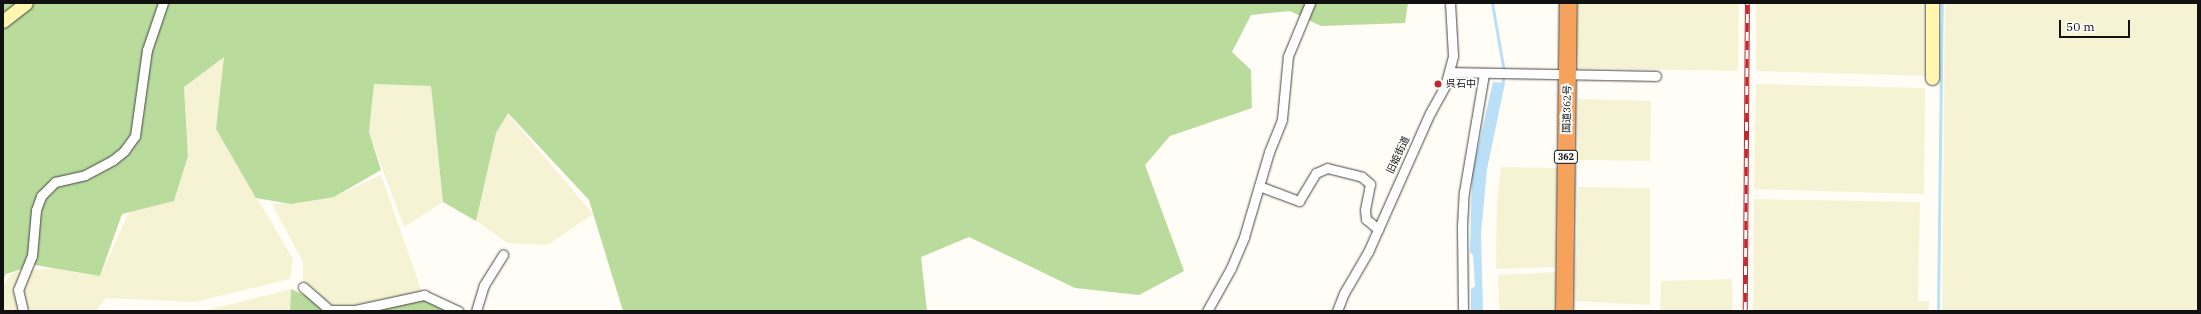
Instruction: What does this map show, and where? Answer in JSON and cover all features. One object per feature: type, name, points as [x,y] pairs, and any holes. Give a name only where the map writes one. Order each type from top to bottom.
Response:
[{"type":"highway","name":"国道362号","points":[[1564,311],[1568,3]]},
{"type":"street","points":[[3,21],[26,3]]},
{"type":"street","points":[[23,311],[18,290],[32,256],[36,210],[40,196],[55,182],[85,175],[113,160],[124,151],[135,136],[147,50],[163,3]]},
{"type":"street","points":[[1207,311],[1231,268],[1282,119],[1288,56],[1310,3]]},
{"type":"street","name":"旧姫街道","points":[[1337,311],[1378,229],[1450,72],[1454,47],[1450,3]]},
{"type":"street","points":[[1932,3],[1932,78]]},
{"type":"street","points":[[1450,72],[1508,75],[1656,76]]},
{"type":"street","points":[[1463,311],[1462,226],[1464,192],[1486,74]]},
{"type":"street","points":[[1259,186],[1299,201],[1316,173],[1327,168],[1362,177],[1370,184],[1365,210],[1366,219],[1378,229]]},
{"type":"street","points":[[476,311],[484,285],[503,254]]},
{"type":"street","points":[[303,287],[329,310],[355,310],[424,295],[458,311]]},
{"type":"shaded area","points":[[1573,3],[1739,3],[1738,71],[1572,68]]},
{"type":"shaded area","points":[[1756,3],[1934,3],[1932,76],[1756,71]]},
{"type":"shaded area","points":[[1945,3],[2198,3],[2198,311],[1942,311]]},
{"type":"shaded area","points":[[232,48],[216,129],[293,259],[290,279],[194,302],[106,298],[96,311],[3,311],[3,285],[14,272],[53,268],[100,276],[129,212],[174,201],[188,156],[184,87]]},
{"type":"shaded area","points":[[374,84],[431,86],[443,202],[404,227],[369,132]]},
{"type":"shaded area","points":[[1756,84],[1925,88],[1924,194],[1754,189]]},
{"type":"shaded area","points":[[1578,99],[1651,101],[1650,161],[1578,160]]},
{"type":"shaded area","points":[[507,113],[593,214],[548,245],[508,243],[476,221],[496,133]]},
{"type":"shaded area","points":[[1501,167],[1561,168],[1555,267],[1496,269],[1497,200]]},
{"type":"shaded area","points":[[381,175],[422,292],[374,307],[329,310],[303,287],[303,262],[272,204],[297,203],[338,195]]},
{"type":"shaded area","points":[[1578,187],[1650,188],[1650,305],[1575,301]]},
{"type":"shaded area","points":[[1754,199],[1920,202],[1918,301],[1929,301],[1929,311],[1753,311]]},
{"type":"shaded area","points":[[1557,272],[1557,311],[1499,311],[1498,275]]},
{"type":"shaded area","points":[[1732,279],[1732,311],[1660,311],[1661,281]]},
{"type":"shaded area","points":[[291,289],[290,311],[203,311]]},
{"type":"green space","points":[[3,3],[1408,3],[1405,23],[1321,26],[1290,11],[1251,15],[1232,52],[1251,70],[1252,108],[1170,136],[1145,165],[1184,271],[1139,295],[1075,288],[969,237],[921,257],[927,311],[623,311],[589,200],[508,113],[496,133],[476,221],[443,202],[431,86],[374,84],[369,132],[381,170],[334,197],[291,204],[256,198],[216,129],[224,57],[184,87],[188,156],[174,201],[122,214],[100,276],[35,265],[6,274],[3,279]]},
{"type":"green space","points":[[291,289],[335,310],[424,295],[456,311],[290,311]]},
{"type":"water","points":[[1493,82],[1505,83],[1487,169],[1481,234],[1483,311],[1471,311],[1471,289],[1475,286],[1473,255],[1470,252],[1472,174]]},
{"type":"waterway","points":[[1492,3],[1504,72],[1502,86]]},
{"type":"waterway","points":[[1938,311],[1942,3]]},
{"type":"railway","points":[[1745,311],[1747,3]]},
{"type":"place","name":"呉石中","points":[[1438,84]]}]
